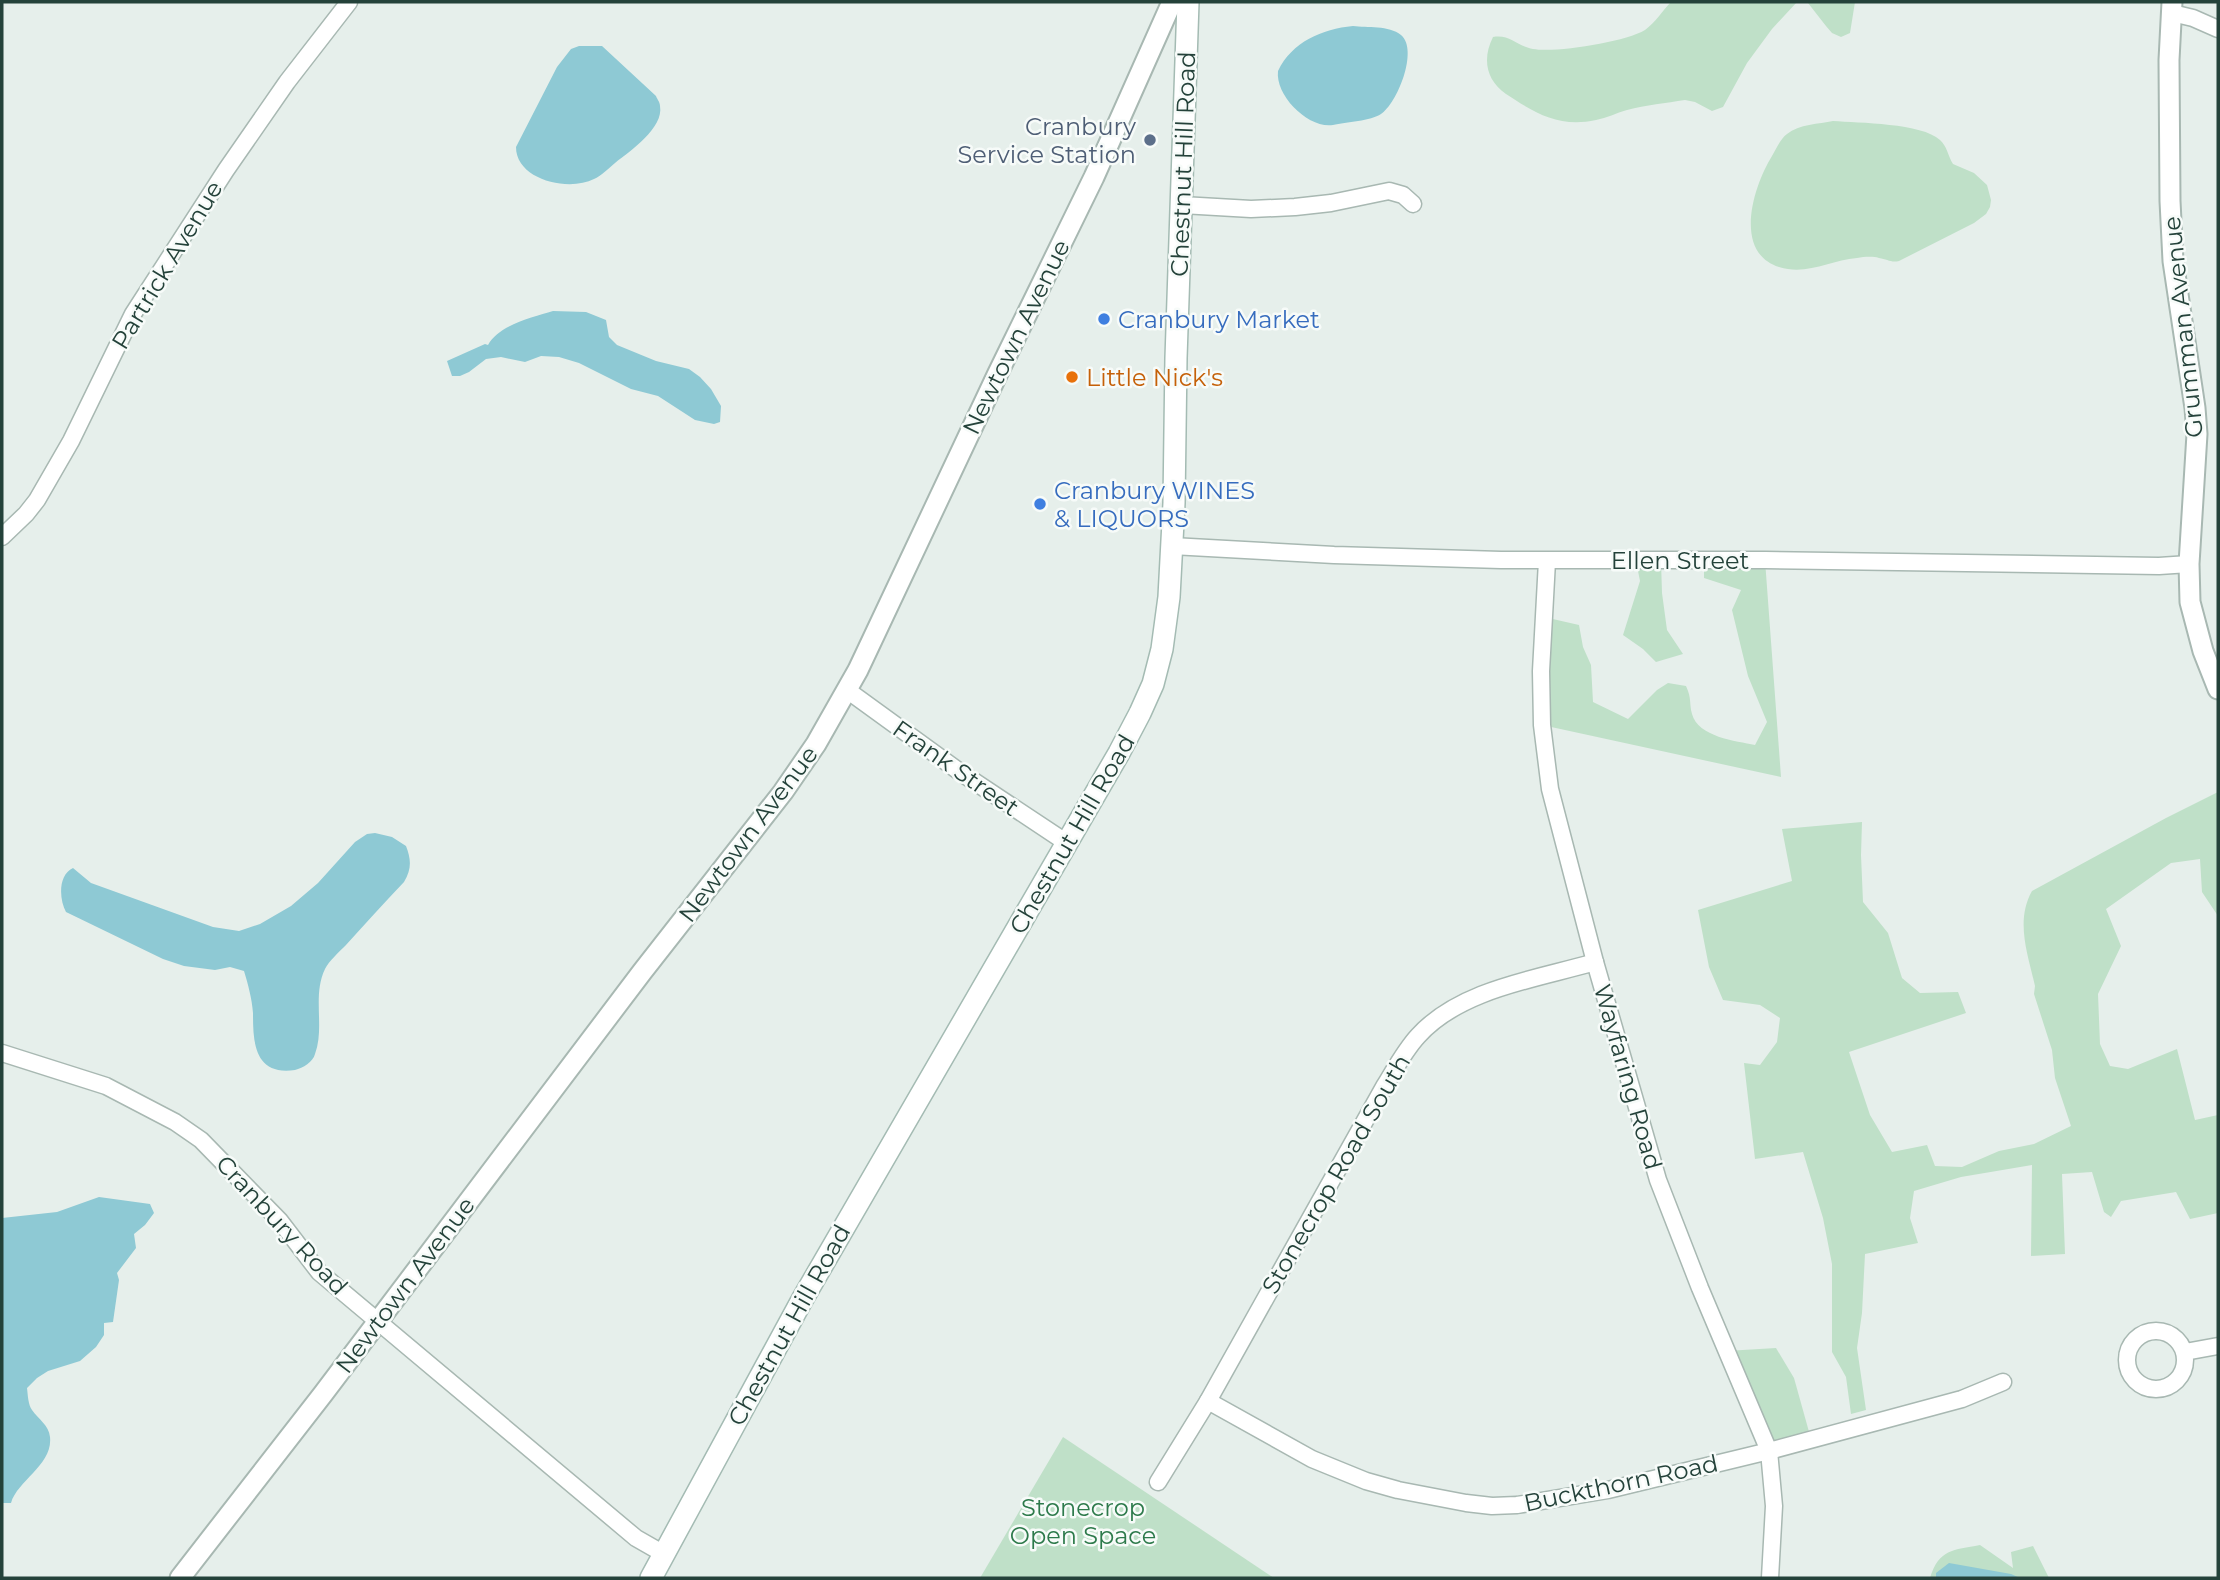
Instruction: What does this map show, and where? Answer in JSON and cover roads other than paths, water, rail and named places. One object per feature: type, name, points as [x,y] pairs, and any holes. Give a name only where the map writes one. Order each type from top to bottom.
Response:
[{"type":"main road","name":"Chestnut Hill Road","points":[[651,1578],[802,1300],[1132,730],[1153,684],[1166,624],[1172,547],[1188,2]]},
{"type":"street","name":"Partrick Avenue","points":[[2,537],[26,514],[50,478],[133,314],[164,265],[260,120],[349,2]]},
{"type":"street","name":"Newtown Avenue","points":[[180,1578],[788,785],[821,736],[847,690],[1094,177],[1172,2]]},
{"type":"street","points":[[2172,7],[2218,29]]},
{"type":"street","name":"Grumman Avenue","points":[[2172,7],[2168,74],[2169,201],[2173,261],[2197,434],[2189,564],[2190,602],[2203,651],[2218,689]]},
{"type":"street","points":[[1182,205],[1251,209],[1295,208],[1389,191],[1403,195],[1413,204]]},
{"type":"street","name":"Ellen Street","points":[[1172,547],[1547,561],[1765,560],[2159,566],[2189,564]]},
{"type":"street","name":"Wayfaring Road","points":[[1547,561],[1541,671],[1542,725],[1550,789],[1595,961],[1670,1215],[1769,1451],[1774,1506],[1770,1578]]},
{"type":"street","name":"Frank Street","points":[[847,690],[960,772],[1066,843]]},
{"type":"street","name":"Stonecrop Road South","points":[[1158,1482],[1208,1401],[1385,1085],[1418,1036],[1437,1019],[1463,1002],[1595,961]]},
{"type":"street","name":"Cranbury Road","points":[[2,1052],[106,1086],[175,1122],[201,1140],[281,1221],[319,1272],[636,1538],[664,1554]]},
{"type":"street","points":[[2185,1352],[2218,1346]]},
{"type":"street","name":"Buckthorn Road","points":[[1208,1401],[1312,1460],[1357,1478],[1398,1490],[1492,1506],[1539,1503],[1608,1490],[1769,1451],[1962,1399],[2003,1382]]},
{"type":"water","points":[[1353,26],[1384,28],[1401,35],[1408,52],[1399,89],[1387,108],[1377,116],[1333,125],[1314,122],[1295,109],[1288,100],[1282,91],[1278,71],[1291,52],[1309,39],[1330,30]]},
{"type":"water","points":[[579,46],[602,46],[656,96],[660,114],[645,138],[599,176],[583,183],[558,183],[534,175],[525,168],[518,158],[516,147],[557,67],[571,49]]},
{"type":"water","points":[[553,311],[586,312],[606,320],[609,337],[617,345],[656,361],[689,369],[711,389],[721,406],[720,422],[714,424],[695,420],[658,396],[631,389],[579,363],[559,357],[541,356],[525,362],[501,357],[486,359],[469,372],[452,376],[447,361],[488,345],[508,327]]},
{"type":"water","points":[[367,834],[392,837],[406,846],[410,860],[408,873],[404,882],[325,969],[319,990],[318,1044],[312,1060],[295,1070],[271,1068],[259,1055],[255,1045],[252,1002],[244,971],[230,967],[215,970],[184,966],[163,959],[66,912],[62,901],[62,882],[73,868],[91,883],[213,927],[239,931],[260,924],[291,906],[318,883],[355,842]]},
{"type":"water","points":[[99,1197],[150,1204],[154,1213],[134,1234],[136,1248],[117,1273],[119,1280],[113,1322],[104,1323],[104,1335],[96,1347],[80,1361],[48,1371],[27,1388],[31,1408],[49,1433],[49,1447],[41,1464],[20,1487],[11,1503],[2,1503],[2,1218],[57,1212]]},
{"type":"water","points":[[1949,1563],[2020,1578],[1936,1578],[1936,1573]]},
{"type":"place","name":"Cranbury Service Station","points":[[1150,140]]},
{"type":"place","name":"Cranbury Market","points":[[1104,319]]},
{"type":"place","name":"Little Nick's","points":[[1072,377]]},
{"type":"place","name":"Cranbury WINES & LIQUORS","points":[[1040,504]]},
{"type":"park label","name":"Stonecrop Open Space","points":[[1083,1521]]}]
